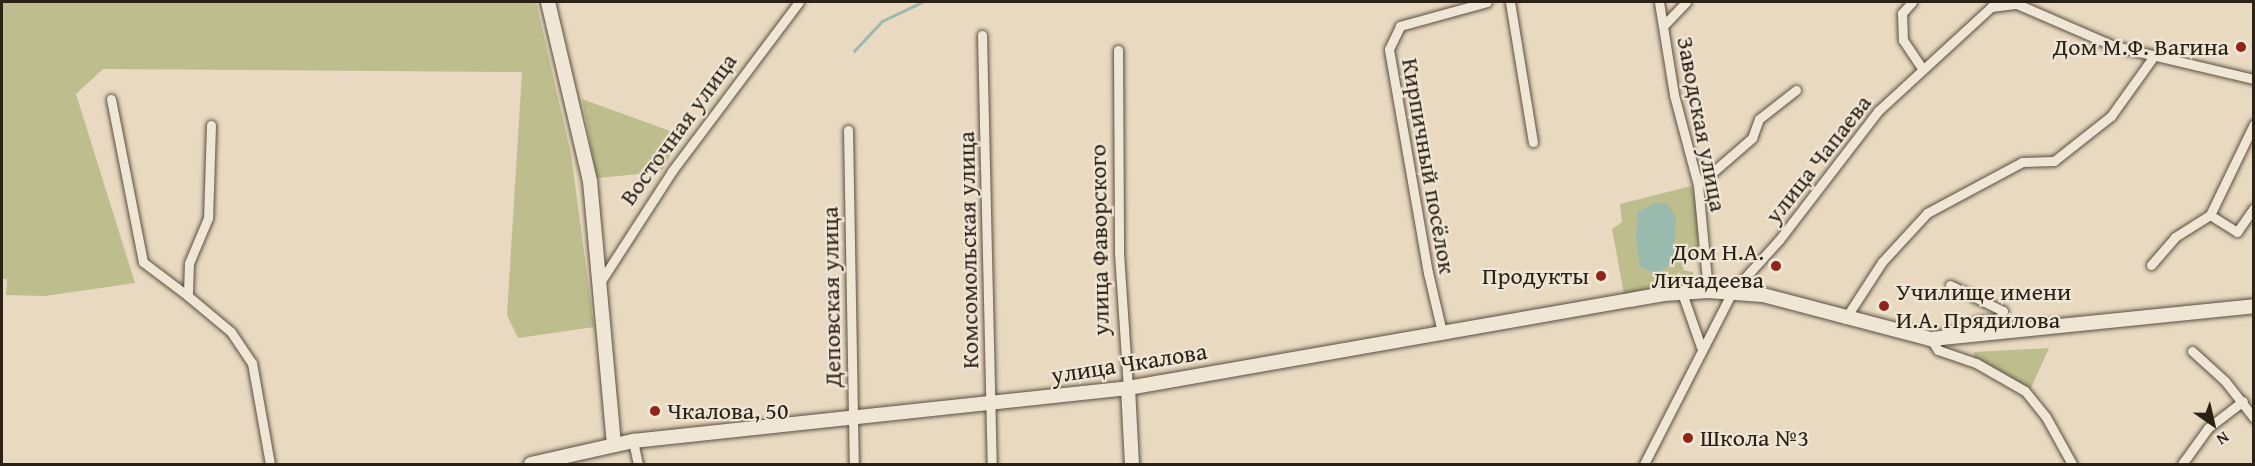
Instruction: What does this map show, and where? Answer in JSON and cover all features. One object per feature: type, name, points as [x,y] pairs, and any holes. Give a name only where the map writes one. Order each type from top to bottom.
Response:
[{"type":"main road","name":"Восточная улица","points":[[548,2],[588,170],[614,445]]},
{"type":"main road","name":"улица Чкалова","points":[[531,465],[633,441],[991,406],[1128,388],[1443,332],[1682,293],[1732,292],[1779,298],[1901,335],[1931,339],[2253,306]]},
{"type":"main road","name":"улица Фаворского","points":[[1128,388],[1132,465]]},
{"type":"street","name":"Восточная улица","points":[[598,286],[672,171],[799,2]]},
{"type":"street","name":"Кирпичный посёлок","points":[[1443,332],[1428,273],[1389,50],[1400,26],[1487,2]]},
{"type":"street","points":[[1510,2],[1533,142]]},
{"type":"street","name":"Заводская улица","points":[[1659,2],[1674,95],[1698,186],[1708,291]]},
{"type":"street","points":[[1664,25],[1686,2]]},
{"type":"street","points":[[1912,2],[1902,14],[1903,40],[1922,68]]},
{"type":"street","points":[[2005,2],[2031,8],[2114,46],[2253,79]]},
{"type":"street","name":"улица Чапаева","points":[[1644,465],[1701,347],[1732,292],[1779,240],[1878,111],[1980,16],[2005,2]]},
{"type":"street","name":"Комсомольская улица","points":[[982,35],[992,465]]},
{"type":"street","name":"улица Фаворского","points":[[1118,50],[1119,253],[1128,388]]},
{"type":"street","points":[[1845,319],[1882,262],[1927,213],[2022,162],[2054,161],[2111,116],[2154,56]]},
{"type":"street","points":[[1698,186],[1752,138],[1759,119],[1796,90]]},
{"type":"street","points":[[111,99],[143,262],[231,332],[252,363],[270,465]]},
{"type":"street","points":[[2151,265],[2175,237],[2210,215],[2253,124]]},
{"type":"street","points":[[188,296],[189,263],[208,218],[211,125]]},
{"type":"street","name":"Деповская улица","points":[[848,130],[851,420],[854,465]]},
{"type":"street","points":[[2210,215],[2236,232],[2253,208]]},
{"type":"street","points":[[1950,285],[2003,311],[2000,319],[1978,321],[1931,339],[1946,355],[1976,363],[2025,391],[2046,417],[2072,465]]},
{"type":"street","points":[[1682,293],[1701,347]]},
{"type":"street","points":[[2192,351],[2243,401],[2253,418]]},
{"type":"street","points":[[2182,465],[2208,428],[2243,401]]},
{"type":"street","points":[[633,441],[638,465]]},
{"type":"green space","points":[[2,2],[536,2],[571,154],[594,327],[518,338],[507,315],[522,72],[103,69],[76,94],[135,283],[45,296],[6,295],[7,279],[2,279]]},
{"type":"green space","points":[[582,99],[681,135],[661,172],[597,178]]},
{"type":"green space","points":[[1691,186],[1697,204],[1698,254],[1697,258],[1687,256],[1683,270],[1693,272],[1694,280],[1624,294],[1612,229],[1622,222],[1620,204]]},
{"type":"green space","points":[[2049,348],[2030,390],[1974,358],[1974,352]]},
{"type":"shaded area","points":[[1655,203],[1666,203],[1676,217],[1673,263],[1656,274],[1640,267],[1636,238],[1638,212]]},
{"type":"waterway","points":[[854,51],[882,21],[922,2]]},
{"type":"place","name":"Дом М.Ф. Вагина","points":[[2241,47]]},
{"type":"place","name":"Дом Н.А. Личадеева","points":[[1776,266]]},
{"type":"place","name":"Продукты","points":[[1601,276]]},
{"type":"place","name":"Училище имени И.А. Прядилова","points":[[1884,306]]},
{"type":"place","name":"Чкалова, 50","points":[[655,411]]},
{"type":"place","name":"Школа №3","points":[[1688,438]]}]
